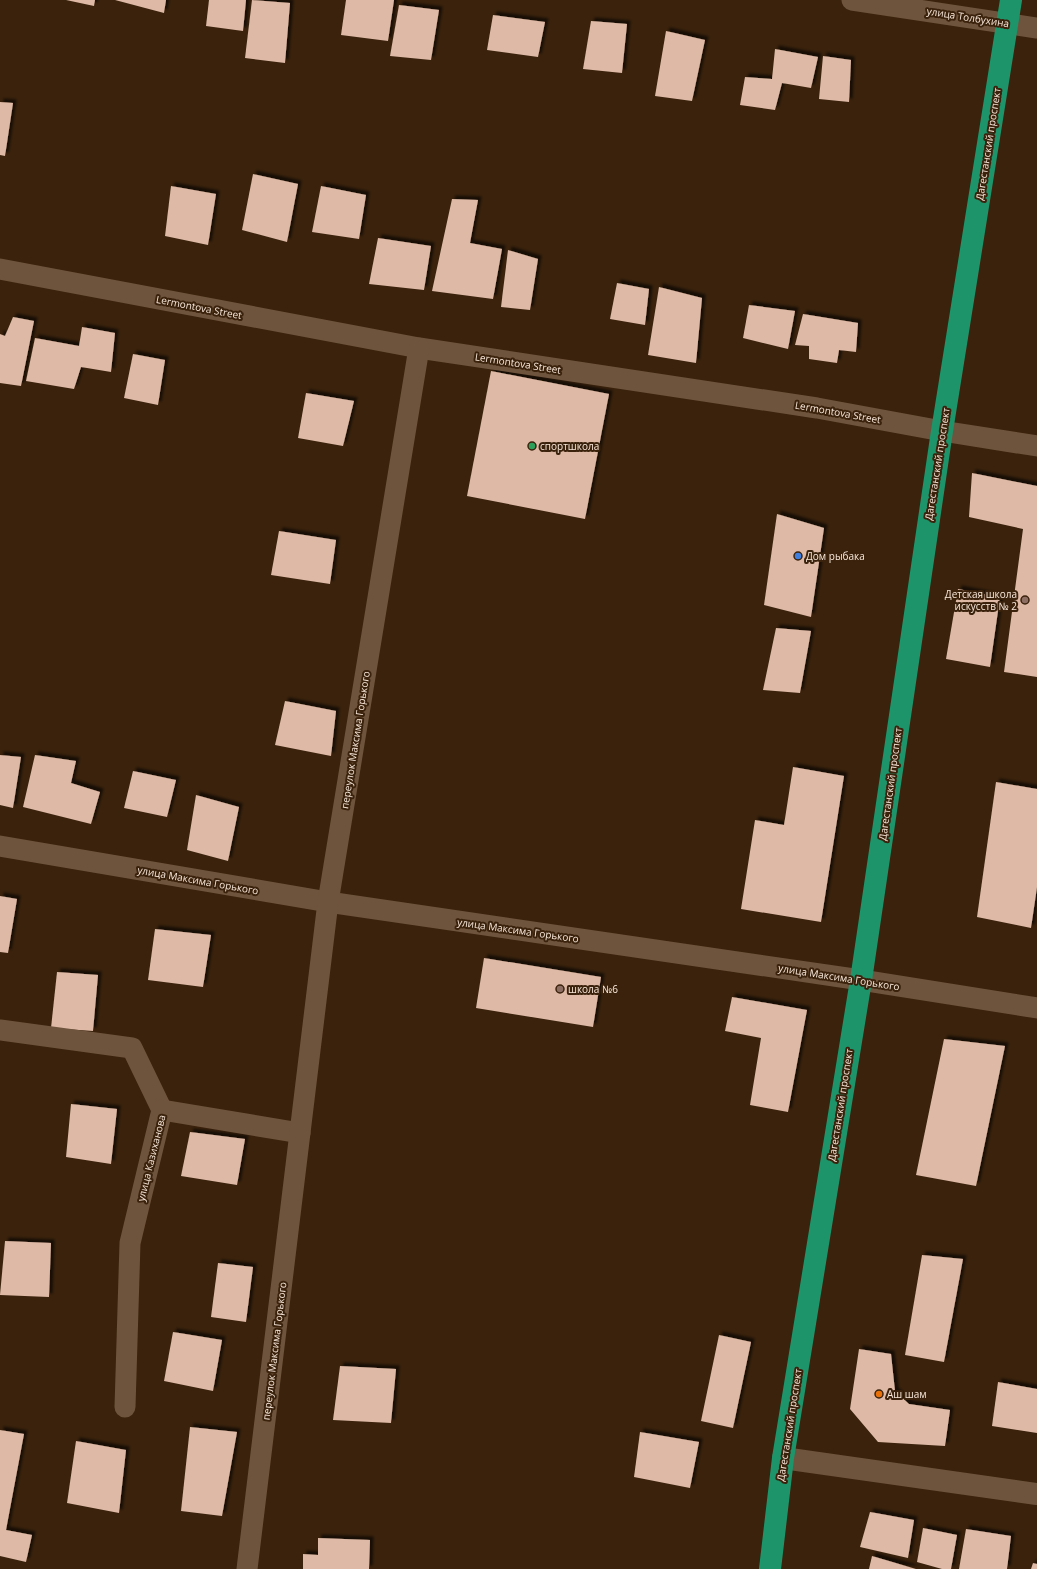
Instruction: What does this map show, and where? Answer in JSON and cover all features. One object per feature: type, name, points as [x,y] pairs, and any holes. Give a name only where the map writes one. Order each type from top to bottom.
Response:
[{"type":"highway","name":"Дагестанский проспект","points":[[770,1569],[783,1458],[860,980],[942,431],[1011,0]]},
{"type":"street","name":"улица Толбухина","points":[[852,0],[1037,28]]},
{"type":"street","name":"Lermontova Street","points":[[0,269],[419,348],[818,408],[942,431],[1037,446]]},
{"type":"street","name":"переулок Максима Горького","points":[[247,1569],[328,902],[419,348]]},
{"type":"street","name":"улица Максима Горького","points":[[0,846],[328,902],[860,980],[1037,1008]]},
{"type":"street","name":"улица Казиханова","points":[[0,1030],[132,1048],[162,1110],[130,1243],[125,1407]]},
{"type":"street","points":[[162,1110],[300,1133]]},
{"type":"street","points":[[783,1458],[1037,1494]]},
{"type":"building","points":[[66,0],[95,0],[94,6]]},
{"type":"building","points":[[115,0],[166,0],[164,13]]},
{"type":"building","points":[[209,0],[246,0],[243,31],[206,26]]},
{"type":"building","points":[[252,0],[290,3],[285,63],[245,58]]},
{"type":"building","points":[[346,0],[394,0],[388,41],[341,35]]},
{"type":"building","points":[[399,5],[439,10],[431,60],[390,56]]},
{"type":"building","points":[[493,15],[545,22],[538,57],[487,50]]},
{"type":"building","points":[[591,21],[627,24],[622,73],[583,69]]},
{"type":"building","points":[[666,31],[705,40],[692,101],[655,96]]},
{"type":"building","points":[[775,49],[818,57],[811,88],[782,83],[775,110],[740,105],[745,77],[772,79]]},
{"type":"building","points":[[823,56],[851,60],[849,102],[819,99]]},
{"type":"building","points":[[0,102],[13,103],[5,156],[0,155]]},
{"type":"building","points":[[253,174],[298,184],[287,242],[242,230]]},
{"type":"building","points":[[171,186],[216,194],[208,245],[165,236]]},
{"type":"building","points":[[321,186],[366,195],[359,239],[312,232]]},
{"type":"building","points":[[452,199],[478,200],[470,243],[502,249],[493,299],[432,291]]},
{"type":"building","points":[[378,238],[431,246],[424,290],[369,284]]},
{"type":"building","points":[[508,250],[538,259],[530,310],[501,307]]},
{"type":"building","points":[[617,283],[649,289],[645,325],[610,319]]},
{"type":"building","points":[[659,287],[702,298],[696,363],[648,355]]},
{"type":"building","points":[[749,305],[795,311],[788,349],[743,338]]},
{"type":"building","points":[[803,314],[858,323],[856,352],[839,350],[837,363],[809,359],[809,346],[795,345]]},
{"type":"building","points":[[13,317],[34,321],[21,386],[0,383],[0,334],[5,336]]},
{"type":"building","points":[[82,327],[115,333],[111,372],[81,367],[74,389],[26,381],[35,338],[79,346]]},
{"type":"building","points":[[133,354],[165,360],[158,405],[124,398]]},
{"type":"building","name":"спортшкола","points":[[491,371],[609,394],[585,519],[467,496]]},
{"type":"building","points":[[306,393],[354,401],[343,446],[298,438]]},
{"type":"building","name":"Детская школа искусств № 2","points":[[972,473],[1037,486],[1037,677],[1004,672],[1023,529],[969,517]]},
{"type":"building","points":[[777,514],[824,528],[811,617],[764,605]]},
{"type":"building","points":[[279,531],[336,540],[330,584],[271,575]]},
{"type":"building","points":[[958,589],[1000,597],[990,667],[946,659]]},
{"type":"building","points":[[776,628],[811,631],[800,693],[763,690]]},
{"type":"building","points":[[285,701],[336,711],[331,756],[275,745]]},
{"type":"building","points":[[0,755],[21,757],[13,808],[0,805]]},
{"type":"building","points":[[35,755],[76,761],[71,783],[100,792],[91,824],[23,807]]},
{"type":"building","points":[[793,767],[844,776],[821,922],[741,909],[755,820],[784,825]]},
{"type":"building","points":[[133,771],[176,780],[167,817],[124,808]]},
{"type":"building","points":[[996,782],[1037,789],[1037,887],[1031,928],[977,917]]},
{"type":"building","points":[[196,795],[239,807],[228,861],[187,850]]},
{"type":"building","points":[[0,896],[17,899],[8,953],[0,952]]},
{"type":"building","points":[[155,929],[211,935],[203,987],[148,980]]},
{"type":"building","points":[[484,958],[601,977],[593,1027],[476,1008]]},
{"type":"building","points":[[57,972],[98,975],[93,1031],[51,1028]]},
{"type":"building","points":[[732,997],[807,1010],[788,1112],[750,1105],[761,1038],[725,1031]]},
{"type":"building","points":[[944,1039],[1005,1046],[976,1186],[916,1175]]},
{"type":"building","points":[[71,1104],[117,1109],[111,1164],[66,1157]]},
{"type":"building","points":[[190,1132],[245,1139],[237,1185],[181,1176]]},
{"type":"building","points":[[5,1241],[51,1243],[49,1297],[0,1295]]},
{"type":"building","points":[[922,1255],[963,1259],[944,1362],[905,1355]]},
{"type":"building","points":[[218,1263],[253,1267],[246,1322],[211,1317]]},
{"type":"building","points":[[173,1332],[222,1340],[213,1391],[164,1381]]},
{"type":"building","points":[[719,1335],[751,1342],[733,1428],[701,1421]]},
{"type":"building","points":[[859,1349],[891,1354],[895,1391],[909,1404],[950,1410],[945,1446],[878,1442],[850,1409]]},
{"type":"building","points":[[340,1366],[396,1369],[391,1423],[333,1420]]},
{"type":"building","points":[[998,1382],[1037,1389],[1037,1433],[992,1426]]},
{"type":"building","points":[[190,1427],[237,1432],[222,1516],[181,1511]]},
{"type":"building","points":[[0,1430],[24,1434],[6,1530],[32,1535],[26,1562],[0,1556]]},
{"type":"building","points":[[640,1432],[699,1442],[690,1488],[634,1477]]},
{"type":"building","points":[[76,1441],[126,1450],[119,1513],[67,1503]]},
{"type":"building","points":[[870,1512],[914,1520],[908,1558],[860,1547]]},
{"type":"building","points":[[923,1528],[957,1535],[951,1569],[942,1569],[917,1562]]},
{"type":"building","points":[[966,1529],[1011,1536],[1007,1569],[959,1569]]},
{"type":"building","points":[[318,1538],[370,1540],[369,1569],[303,1569],[303,1554],[318,1555]]},
{"type":"building","points":[[872,1556],[916,1569],[869,1569]]},
{"type":"building","points":[[1033,1563],[1037,1564],[1037,1569],[1031,1569]]},
{"type":"place","name":"спортшкола","points":[[532,446]]},
{"type":"place","name":"Дом рыбака","points":[[798,556]]},
{"type":"place","name":"Детская школа искусств № 2","points":[[1025,600]]},
{"type":"place","name":"школа №6","points":[[560,989]]},
{"type":"place","name":"Аш шам","points":[[879,1394]]}]
